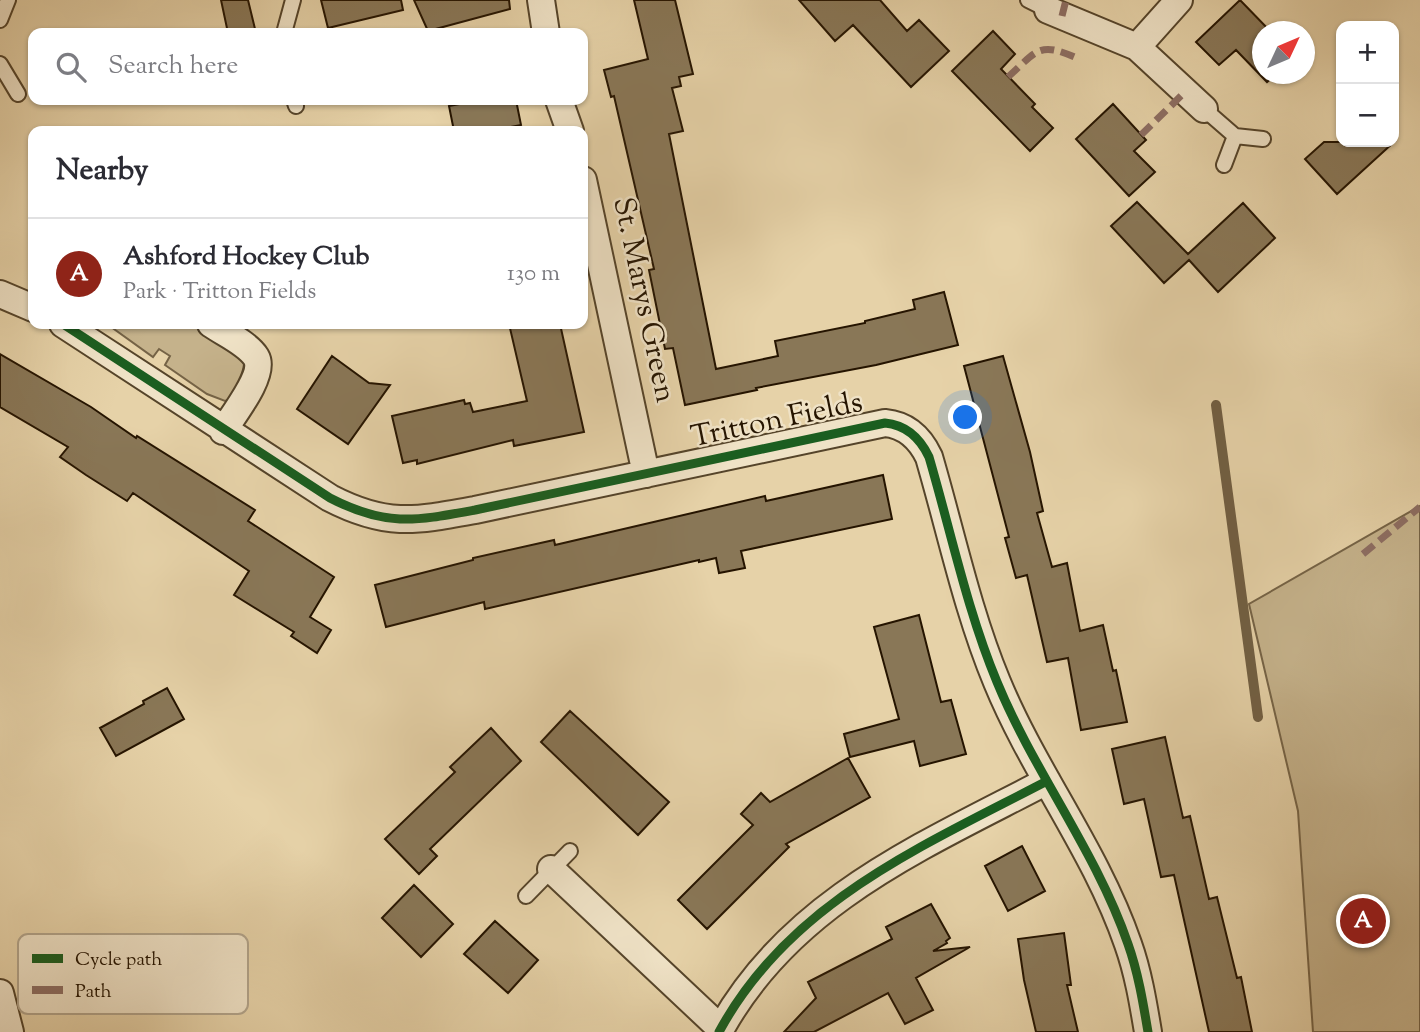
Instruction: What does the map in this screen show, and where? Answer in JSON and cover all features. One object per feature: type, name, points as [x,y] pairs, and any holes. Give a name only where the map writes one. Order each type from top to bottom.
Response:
[{"type":"street","points":[[541,0],[544,28]]},
{"type":"street","points":[[1137,47],[1179,0]]},
{"type":"street","points":[[1038,5],[1137,47],[1204,108]]},
{"type":"street","points":[[561,105],[568,126]]},
{"type":"street","name":"St. Marys Green","points":[[588,203],[646,474]]},
{"type":"street","points":[[0,294],[28,307]]},
{"type":"street","name":"Tritton Fields","points":[[79,329],[223,430],[330,499],[358,512],[387,519],[424,520],[885,423],[905,428],[920,441],[929,457],[978,634],[997,683],[1097,873],[1128,943],[1148,1032]]},
{"type":"street","points":[[218,329],[250,350],[258,367],[253,383],[223,430]]},
{"type":"street","points":[[551,869],[720,1031],[758,974],[797,933],[830,904],[915,850],[1047,781]]},
{"type":"street","points":[[0,993],[10,1032]]},
{"type":"lane","points":[[0,20],[8,0]]},
{"type":"lane","points":[[285,28],[293,0]]},
{"type":"lane","points":[[0,64],[18,94]]},
{"type":"lane","points":[[1204,108],[1235,136],[1263,139]]},
{"type":"lane","points":[[1224,165],[1235,136]]},
{"type":"lane","points":[[526,896],[570,851]]},
{"type":"shaded area","points":[[114,329],[206,329],[235,348],[243,357],[245,372],[234,396],[225,401],[207,394],[165,365],[170,356],[159,349],[153,357]]},
{"type":"shaded area","points":[[1420,506],[1420,1032],[1313,1032],[1298,811],[1249,604]]},
{"type":"building","points":[[221,0],[248,0],[255,28],[227,28]]},
{"type":"building","points":[[321,0],[401,0],[403,10],[328,28]]},
{"type":"building","points":[[414,0],[509,0],[510,9],[439,28],[427,28]]},
{"type":"building","points":[[634,0],[675,0],[693,74],[679,77],[681,86],[672,88],[683,131],[669,134],[716,369],[778,356],[775,341],[865,323],[915,309],[913,300],[944,292],[958,345],[685,405],[673,348],[665,349],[649,270],[654,269],[614,96],[611,97],[604,70],[648,59]]},
{"type":"building","points":[[799,0],[880,0],[907,31],[919,20],[949,51],[911,87],[853,25],[835,41]]},
{"type":"building","points":[[1240,0],[1260,21],[1252,21],[1252,67],[1236,50],[1219,65],[1196,42]]},
{"type":"building","points":[[993,31],[1015,54],[1001,69],[1035,104],[1032,107],[1053,128],[1030,151],[952,71]]},
{"type":"building","points":[[1113,104],[1146,140],[1134,151],[1155,172],[1129,196],[1076,139]]},
{"type":"building","points":[[517,105],[521,125],[453,126],[449,106]]},
{"type":"building","points":[[1324,142],[1336,142],[1336,147],[1389,147],[1337,194],[1305,159]]},
{"type":"building","points":[[1137,202],[1188,254],[1243,203],[1275,238],[1218,292],[1189,260],[1164,283],[1111,226]]},
{"type":"building","points":[[510,329],[561,329],[584,432],[514,446],[513,440],[417,464],[417,460],[403,463],[392,416],[464,400],[465,404],[470,403],[473,412],[527,401]]},
{"type":"building","points":[[0,354],[91,407],[136,438],[137,436],[255,510],[248,521],[334,577],[310,617],[331,630],[317,653],[291,636],[294,632],[234,595],[249,571],[133,493],[127,501],[86,475],[60,457],[68,447],[0,407]]},
{"type":"building","points":[[332,356],[369,383],[390,385],[348,444],[297,409]]},
{"type":"building","points":[[1003,356],[1030,452],[1043,511],[1037,513],[1052,567],[1067,563],[1080,631],[1103,625],[1127,722],[1081,730],[1068,658],[1047,662],[1027,575],[1016,578],[1005,538],[1009,537],[964,366]]},
{"type":"building","points":[[883,475],[892,519],[741,551],[745,568],[719,573],[716,558],[699,560],[485,609],[484,602],[386,627],[375,585],[473,558],[554,540],[555,545],[765,496],[766,501]]},
{"type":"building","points":[[919,615],[941,702],[951,700],[966,754],[920,766],[914,741],[850,757],[844,734],[899,719],[874,627]]},
{"type":"building","points":[[167,688],[184,719],[116,756],[100,728]]},
{"type":"building","points":[[570,711],[669,802],[638,835],[541,742]]},
{"type":"building","points":[[491,728],[521,761],[430,849],[437,856],[419,874],[385,839],[455,772],[450,767]]},
{"type":"building","points":[[1165,737],[1183,818],[1190,816],[1209,899],[1217,897],[1237,978],[1241,977],[1252,1032],[1209,1032],[1174,875],[1161,877],[1144,799],[1124,804],[1112,749]]},
{"type":"building","points":[[848,758],[870,797],[786,844],[789,847],[707,929],[678,900],[753,825],[741,814],[761,793],[770,802]]},
{"type":"building","points":[[1022,846],[1045,891],[1008,911],[985,866]]},
{"type":"building","points":[[414,885],[453,924],[421,957],[382,918]]},
{"type":"building","points":[[931,904],[950,938],[947,943],[933,951],[970,947],[916,978],[933,1010],[905,1024],[888,993],[814,1032],[784,1032],[816,998],[808,982],[892,939],[886,927]]},
{"type":"building","points":[[495,921],[538,960],[508,993],[464,954]]},
{"type":"building","points":[[1064,933],[1071,985],[1067,985],[1078,1032],[1036,1032],[1018,939]]},
{"type":"waterway","points":[[1216,405],[1258,717]]},
{"type":"marked path","points":[[1062,16],[1066,0]]},
{"type":"marked path","points":[[1008,77],[1034,54],[1047,49],[1079,59]]},
{"type":"marked path","points":[[1141,135],[1186,91]]},
{"type":"marked path","points":[[1363,554],[1420,507]]},
{"type":"cycle path","points":[[71,329],[330,498],[368,514],[401,519],[435,517],[475,510],[885,423],[906,430],[917,438],[929,457],[968,599],[997,682],[1115,910],[1135,965],[1148,1032]]},
{"type":"cycle path","points":[[719,1032],[748,987],[782,947],[821,913],[863,882],[907,855],[1047,781]]},
{"type":"place","name":"Ashford Hockey Club","points":[[1363,921]]}]
